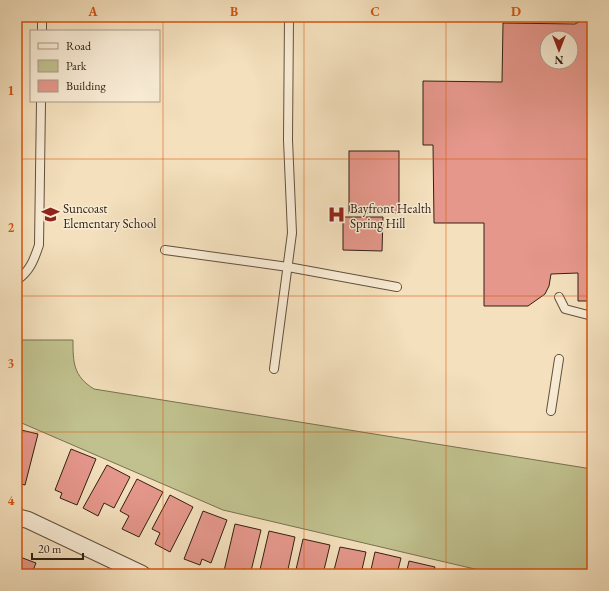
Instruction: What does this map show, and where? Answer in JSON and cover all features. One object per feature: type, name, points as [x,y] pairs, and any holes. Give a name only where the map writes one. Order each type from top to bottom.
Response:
[{"type":"street","points":[[17,517],[28,520],[142,574]]},
{"type":"lane","points":[[42,17],[42,30]]},
{"type":"lane","points":[[274,369],[292,233],[288,140],[289,17]]},
{"type":"lane","points":[[17,280],[24,275],[33,263],[39,245],[42,102]]},
{"type":"lane","points":[[165,250],[288,267],[397,287]]},
{"type":"lane","points":[[559,297],[565,310],[592,316]]},
{"type":"lane","points":[[551,411],[559,359]]},
{"type":"green space","points":[[17,340],[73,340],[74,362],[78,374],[94,389],[592,469],[592,574],[496,574],[223,510],[17,421]]},
{"type":"building","points":[[588,17],[592,17],[592,197],[588,197],[588,226],[592,226],[592,301],[578,301],[578,273],[551,274],[549,286],[545,294],[528,306],[484,306],[484,223],[434,223],[433,145],[423,145],[423,81],[502,82],[503,23],[575,24]]},
{"type":"building","points":[[349,151],[399,151],[399,213],[349,213]]},
{"type":"building","points":[[343,217],[383,217],[382,251],[343,250]]},
{"type":"building","points":[[17,429],[38,434],[25,485],[17,483]]},
{"type":"building","points":[[71,449],[96,459],[77,505],[60,498],[62,493],[55,490]]},
{"type":"building","points":[[107,465],[130,477],[114,508],[104,503],[98,516],[83,508]]},
{"type":"building","points":[[137,479],[163,492],[139,537],[122,529],[129,516],[120,511]]},
{"type":"building","points":[[170,495],[193,507],[170,552],[155,544],[160,533],[152,529]]},
{"type":"building","points":[[203,511],[227,520],[211,563],[202,559],[200,565],[184,559]]},
{"type":"building","points":[[235,524],[261,530],[251,571],[243,569],[241,574],[224,571]]},
{"type":"building","points":[[269,531],[295,537],[287,574],[259,574]]},
{"type":"building","points":[[303,539],[330,545],[323,574],[295,574]]},
{"type":"building","points":[[340,547],[366,552],[361,574],[333,574]]},
{"type":"building","points":[[375,552],[401,558],[397,574],[370,574]]},
{"type":"building","points":[[20,557],[36,563],[32,573],[35,574],[17,574],[17,565]]},
{"type":"building","points":[[409,561],[435,567],[433,574],[406,574]]},
{"type":"building","points":[[443,569],[464,574],[442,574]]},
{"type":"place","name":"Suncoast Elementary School","points":[[50,215]]},
{"type":"place","name":"Bayfront Health Spring Hill","points":[[337,215]]}]
